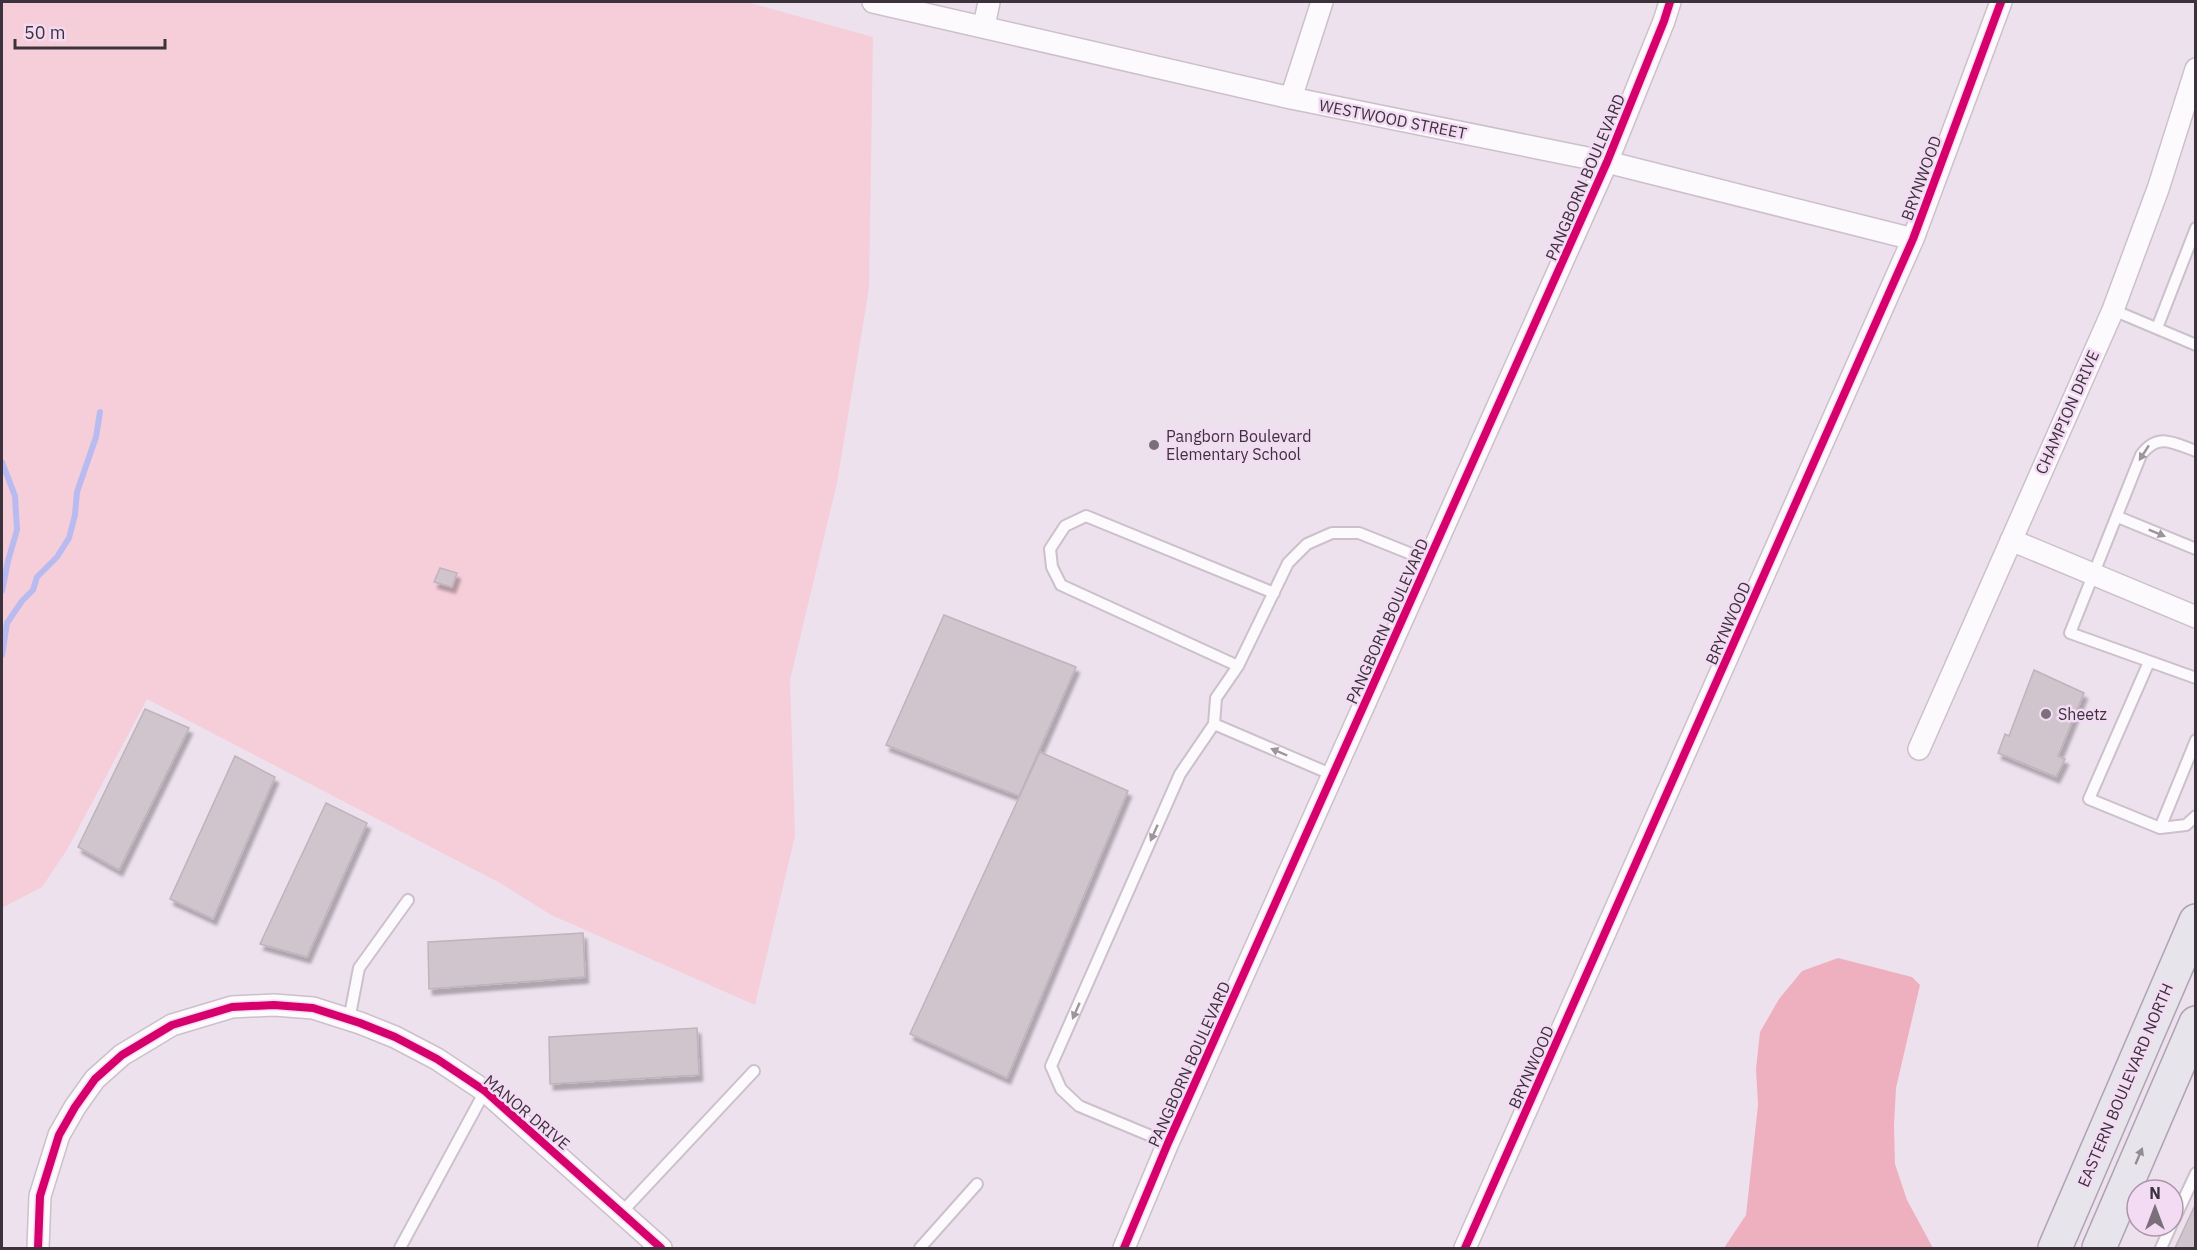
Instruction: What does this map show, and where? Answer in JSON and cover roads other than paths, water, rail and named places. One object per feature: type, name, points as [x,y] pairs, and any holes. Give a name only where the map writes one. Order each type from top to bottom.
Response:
[{"type":"main road","name":"EASTERN BOULEVARD NORTH","points":[[2055,1248],[2196,921]]},
{"type":"main road","points":[[2187,1066],[2172,1049],[2171,1030],[2188,991],[2196,963]]},
{"type":"main road","points":[[2099,1248],[2187,1066],[2196,1023]]},
{"type":"main road","points":[[2061,1248],[2101,1184],[2150,1085],[2163,1071],[2187,1066]]},
{"type":"street","name":"WESTWOOD STREET","points":[[873,2],[1291,98],[1607,162],[1913,239]]},
{"type":"street","points":[[984,26],[989,2]]},
{"type":"street","points":[[1291,98],[1322,2]]},
{"type":"street","name":"PANGBORN BOULEVARD","points":[[1124,1248],[1168,1143],[1607,162],[1670,2]]},
{"type":"street","name":"BRYNWOOD","points":[[1465,1248],[1913,239],[2001,2]]},
{"type":"street","name":"CHAMPION DRIVE","points":[[1919,749],[2112,310],[2158,189],[2194,78]]},
{"type":"street","points":[[2011,540],[2196,616]]},
{"type":"street","name":"MANOR DRIVE","points":[[38,1248],[40,1196],[59,1135],[95,1079],[122,1055],[172,1025],[232,1007],[274,1005],[313,1008],[395,1038],[427,1054],[485,1091],[661,1248]]},
{"type":"lane","points":[[2157,328],[2196,228]]},
{"type":"lane","points":[[2112,310],[2196,345]]},
{"type":"lane","points":[[2196,451],[2171,442],[2159,441],[2148,446],[2141,455],[2070,633],[2196,678]]},
{"type":"lane","points":[[1238,666],[1061,585],[1052,567],[1050,549],[1065,526],[1086,516],[1274,593]]},
{"type":"lane","points":[[2118,517],[2196,549]]},
{"type":"lane","points":[[1168,1143],[1079,1106],[1061,1089],[1051,1066],[1180,774],[1214,724],[1215,698],[1238,666],[1288,563],[1307,544],[1332,533],[1359,533],[1429,561]]},
{"type":"lane","points":[[2149,662],[2089,799],[2160,828],[2186,825],[2196,816]]},
{"type":"lane","points":[[1214,724],[1333,775]]},
{"type":"lane","points":[[2160,828],[2196,740]]},
{"type":"lane","points":[[349,1020],[359,968],[408,900]]},
{"type":"lane","points":[[621,1213],[754,1071]]},
{"type":"lane","points":[[405,1247],[485,1091]]},
{"type":"lane","points":[[2185,1196],[2196,1173]]},
{"type":"lane","points":[[920,1248],[977,1184]]},
{"type":"waterway","points":[[2,655],[7,623],[22,601],[33,590],[37,577],[57,557],[69,538],[75,515],[77,492],[96,437],[100,412]]},
{"type":"waterway","points":[[2,462],[15,496],[17,530],[2,591]]},
{"type":"place","name":"Pangborn Boulevard Elementary School","points":[[1154,445]]},
{"type":"place","name":"Sheetz","points":[[2046,714]]}]
